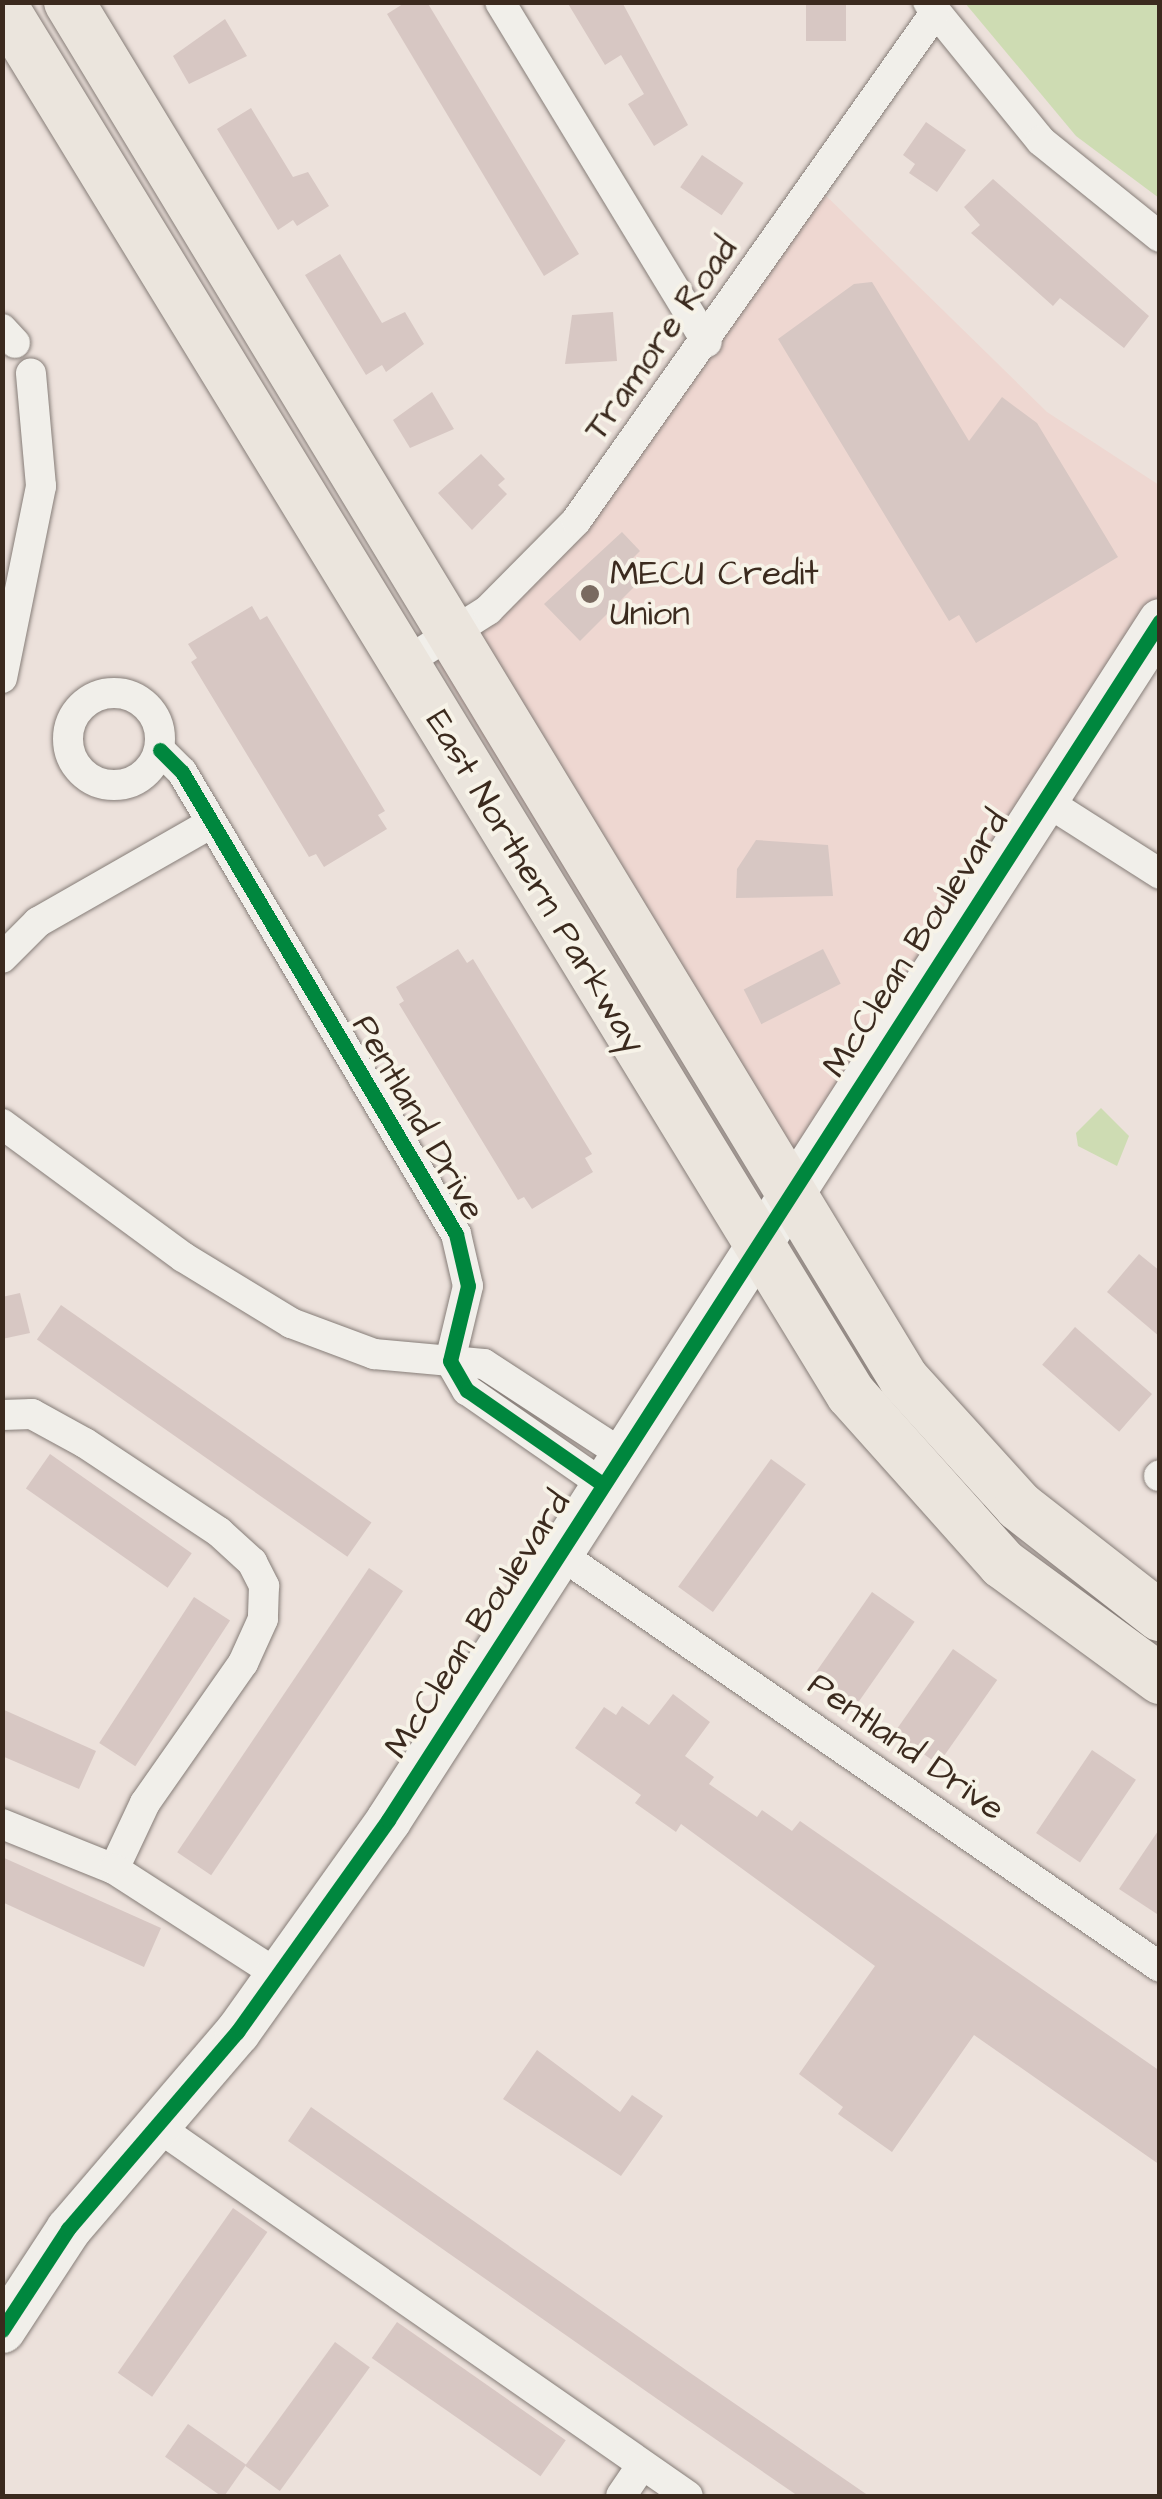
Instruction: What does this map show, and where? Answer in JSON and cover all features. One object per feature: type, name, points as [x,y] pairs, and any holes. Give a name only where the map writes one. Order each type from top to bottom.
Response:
[{"type":"main road","name":"East Northern Parkway","points":[[69,2],[904,1379],[962,1449],[1019,1506],[1160,1616]]},
{"type":"main road","name":"East Northern Parkway","points":[[2,5],[756,1249],[850,1394],[947,1510],[1050,1604],[1160,1679]]},
{"type":"street","points":[[500,2],[707,342]]},
{"type":"street","name":"Tramore Road","points":[[403,664],[454,636],[576,521],[707,342],[932,8]]},
{"type":"street","points":[[932,8],[1041,141],[1160,236]]},
{"type":"street","points":[[2,678],[42,486],[31,373]]},
{"type":"street","name":"McClean Boulevard","points":[[2,2330],[68,2229],[280,1976],[560,1554],[1160,621]]},
{"type":"street","name":"Pentland Drive","points":[[160,750],[210,824],[456,1234],[468,1286],[450,1361]]},
{"type":"street","points":[[1044,800],[1160,874]]},
{"type":"street","points":[[2,958],[38,922],[210,824]]},
{"type":"street","points":[[2,1124],[183,1256],[291,1323],[374,1354],[450,1361],[466,1390],[612,1469]]},
{"type":"street","points":[[2,1415],[32,1414],[85,1443],[218,1532],[252,1562],[264,1586],[263,1619],[243,1663],[135,1820],[114,1869]]},
{"type":"street","name":"Pentland Drive","points":[[560,1554],[1160,1967]]},
{"type":"street","points":[[2,1824],[114,1869],[280,1976]]},
{"type":"street","points":[[155,2125],[688,2496]]},
{"type":"street","points":[[621,2496],[642,2465]]},
{"type":"shaded area","points":[[813,183],[1047,412],[1159,485],[1159,613],[774,1211],[428,648],[579,513]]},
{"type":"green space","points":[[965,3],[1159,3],[1159,198],[1076,136]]},
{"type":"green space","points":[[1101,1108],[1129,1136],[1117,1166],[1078,1146],[1076,1133]]},
{"type":"building","points":[[406,2],[427,2],[579,254],[544,276],[387,14]]},
{"type":"building","points":[[567,2],[622,2],[688,125],[654,146],[628,104],[644,94],[621,55],[605,65]]},
{"type":"building","points":[[806,2],[846,2],[846,41],[806,41]]},
{"type":"building","points":[[225,19],[247,56],[189,84],[173,56]]},
{"type":"building","points":[[251,108],[293,177],[308,172],[329,206],[297,226],[293,220],[278,230],[217,129]]},
{"type":"building","points":[[926,122],[966,150],[937,192],[909,173],[915,164],[903,155]]},
{"type":"building","points":[[702,155],[743,183],[722,215],[680,187]]},
{"type":"building","points":[[993,179],[1149,316],[1124,348],[1060,298],[1053,306],[971,233],[980,225],[964,207]]},
{"type":"building","points":[[340,254],[382,323],[405,312],[424,344],[386,372],[382,365],[366,375],[305,275]]},
{"type":"building","points":[[872,282],[969,441],[1002,397],[1037,423],[1118,557],[976,643],[959,615],[949,621],[778,339],[854,284]]},
{"type":"building","points":[[613,312],[617,361],[565,364],[572,315]]},
{"type":"building","points":[[432,392],[454,429],[410,448],[393,420]]},
{"type":"building","points":[[481,454],[505,479],[498,485],[507,494],[472,530],[438,493]]},
{"type":"building","name":"MECU Credit Union","points":[[622,532],[640,551],[622,569],[637,584],[580,641],[544,604]]},
{"type":"building","points":[[252,606],[260,620],[267,616],[385,811],[378,815],[387,829],[324,867],[316,854],[309,857],[191,662],[197,658],[188,644]]},
{"type":"building","points":[[756,840],[828,845],[833,896],[736,898],[737,869]]},
{"type":"building","points":[[458,949],[467,963],[473,959],[592,1154],[585,1158],[593,1172],[532,1209],[524,1197],[518,1200],[399,1004],[404,1001],[396,987]]},
{"type":"building","points":[[823,949],[841,984],[761,1024],[744,989]]},
{"type":"building","points":[[1139,1254],[1160,1271],[1160,1337],[1107,1292]]},
{"type":"building","points":[[20,1293],[30,1333],[2,1339],[2,1297]]},
{"type":"building","points":[[61,1305],[371,1522],[347,1557],[37,1339]]},
{"type":"building","points":[[1075,1327],[1152,1394],[1119,1432],[1042,1365]]},
{"type":"building","points":[[50,1454],[192,1553],[168,1588],[26,1488]]},
{"type":"building","points":[[771,1459],[806,1484],[713,1612],[678,1587]]},
{"type":"building","points":[[369,1568],[403,1591],[211,1875],[177,1852]]},
{"type":"building","points":[[872,1592],[915,1622],[857,1704],[815,1674]]},
{"type":"building","points":[[194,1597],[230,1620],[135,1766],[99,1743]]},
{"type":"building","points":[[953,1649],[997,1680],[938,1764],[894,1733]]},
{"type":"building","points":[[673,1694],[710,1722],[685,1756],[714,1777],[709,1784],[757,1817],[762,1810],[792,1831],[800,1821],[1160,2071],[1160,2165],[974,2035],[892,2152],[838,2114],[843,2107],[799,2074],[875,1966],[681,1824],[676,1832],[635,1803],[641,1795],[575,1748],[604,1707],[616,1715],[622,1706],[649,1725]]},
{"type":"building","points":[[2,1709],[96,1751],[79,1789],[2,1756]]},
{"type":"building","points":[[1092,1750],[1136,1780],[1080,1863],[1036,1833]]},
{"type":"building","points":[[1160,1828],[1160,1916],[1119,1889]]},
{"type":"building","points":[[2,1857],[161,1928],[144,1967],[2,1902]]},
{"type":"building","points":[[537,2050],[620,2112],[632,2095],[663,2116],[621,2176],[503,2099]]},
{"type":"building","points":[[311,2107],[869,2496],[798,2496],[663,2403],[288,2141]]},
{"type":"building","points":[[233,2208],[267,2232],[152,2397],[118,2373]]},
{"type":"building","points":[[397,2322],[566,2440],[541,2476],[372,2358]]},
{"type":"building","points":[[335,2342],[370,2367],[280,2491],[245,2466]]},
{"type":"building","points":[[188,2424],[246,2465],[221,2496],[165,2457]]},
{"type":"cycle path","points":[[2,2330],[68,2229],[237,2032],[388,1820],[1160,621]]},
{"type":"cycle path","points":[[160,750],[182,772],[456,1234],[468,1286],[450,1361],[467,1390],[602,1484]]},
{"type":"place","name":"MECU Credit Union","points":[[590,594]]}]
